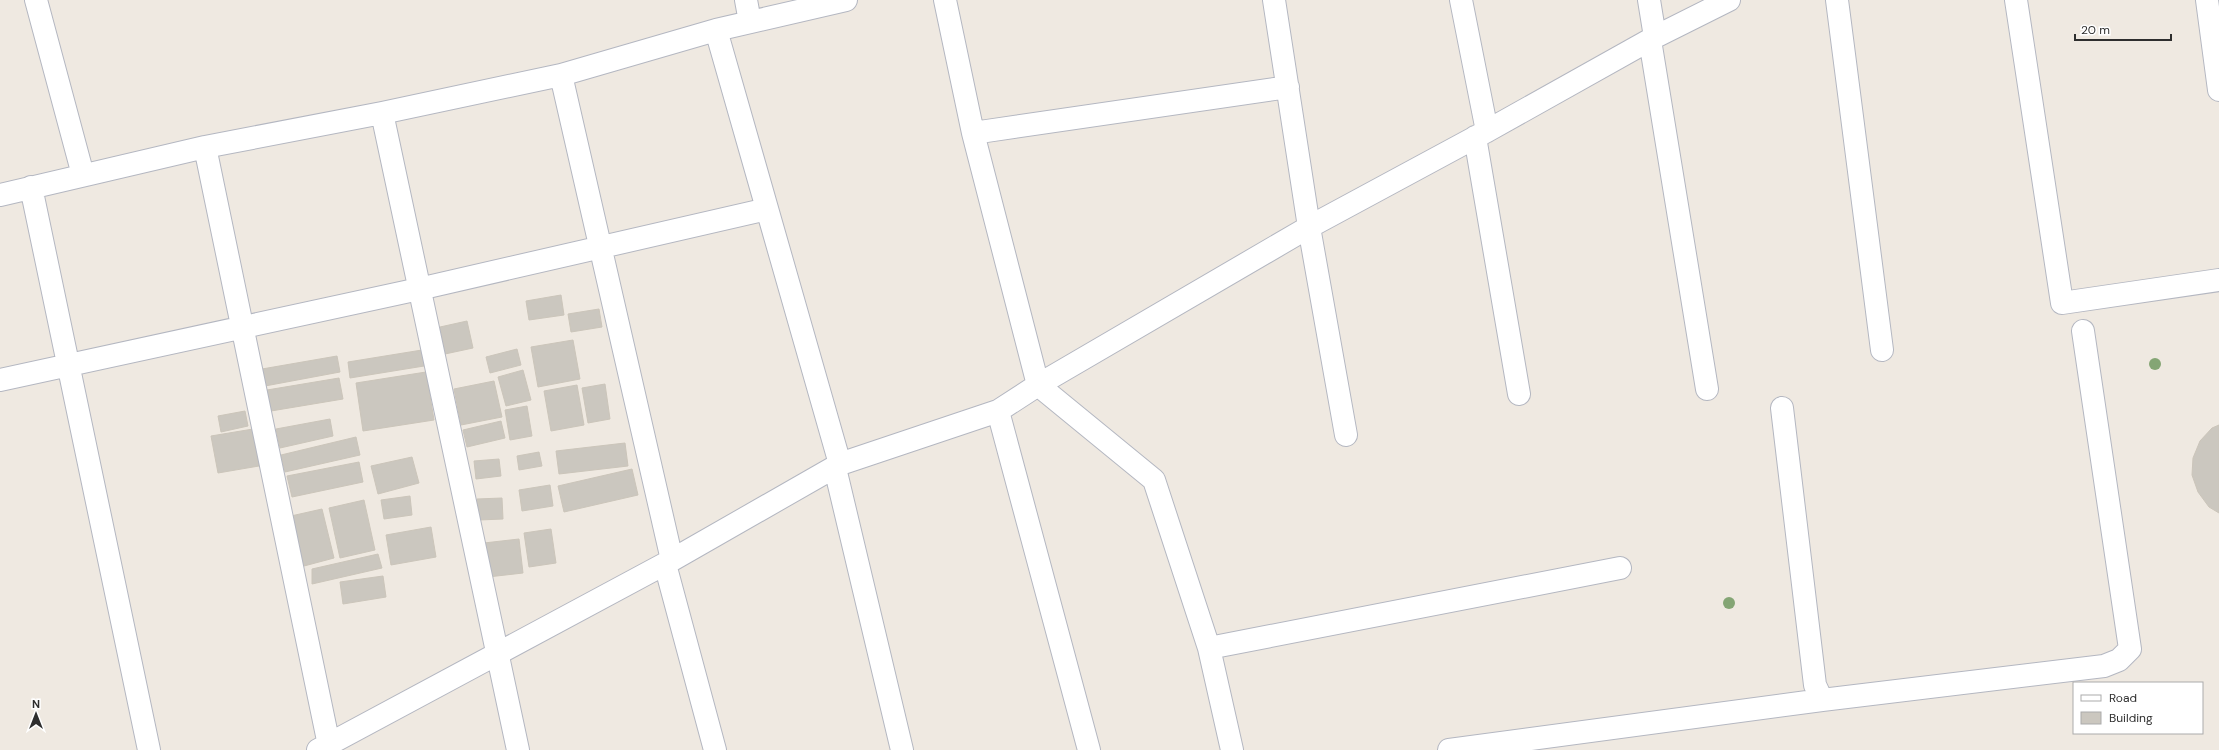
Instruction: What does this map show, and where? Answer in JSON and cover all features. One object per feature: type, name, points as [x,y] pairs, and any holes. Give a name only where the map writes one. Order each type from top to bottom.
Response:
[{"type":"street","points":[[36,0],[83,175]]},
{"type":"street","points":[[746,0],[750,22]]},
{"type":"street","points":[[0,195],[205,147],[382,113],[561,75],[716,30],[846,0]]},
{"type":"street","points":[[945,0],[973,133],[1038,385],[1154,480],[1208,648],[1232,750]]},
{"type":"street","points":[[1274,0],[1309,227],[1346,435]]},
{"type":"street","points":[[1461,0],[1519,394]]},
{"type":"street","points":[[1649,0],[1653,38],[1707,389]]},
{"type":"street","points":[[205,147],[325,748],[496,653],[668,562],[838,466],[998,411],[1038,385],[1309,227],[1481,134],[1653,38],[1729,0]]},
{"type":"street","points":[[1837,0],[1882,350]]},
{"type":"street","points":[[2016,0],[2062,303],[2219,280]]},
{"type":"street","points":[[2207,0],[2219,90]]},
{"type":"street","points":[[716,30],[838,466],[902,750]]},
{"type":"street","points":[[561,75],[600,246],[668,562],[715,750]]},
{"type":"street","points":[[973,133],[1288,87]]},
{"type":"street","points":[[382,113],[496,653],[518,750]]},
{"type":"street","points":[[31,188],[149,750]]},
{"type":"street","points":[[0,380],[419,290],[600,246],[767,209]]},
{"type":"street","points":[[1449,750],[1822,700],[2104,666],[2119,660],[2130,649],[2083,331]]},
{"type":"street","points":[[1782,408],[1815,685],[1822,700]]},
{"type":"street","points":[[998,411],[1089,750]]},
{"type":"street","points":[[1208,648],[1620,568]]},
{"type":"building","points":[[561,295],[564,315],[529,320],[526,301]]},
{"type":"building","points":[[599,309],[602,327],[571,332],[568,314]]},
{"type":"building","points":[[467,321],[473,348],[445,354],[440,327]]},
{"type":"building","points":[[573,340],[580,379],[538,387],[531,347]]},
{"type":"building","points":[[517,349],[521,365],[490,373],[486,357]]},
{"type":"building","points":[[422,350],[424,366],[350,378],[348,362]]},
{"type":"building","points":[[337,356],[340,372],[265,386],[262,369]]},
{"type":"building","points":[[523,370],[531,400],[506,406],[498,377]]},
{"type":"building","points":[[426,372],[434,420],[363,431],[356,383]]},
{"type":"building","points":[[339,378],[343,399],[271,411],[267,390]]},
{"type":"building","points":[[494,381],[502,417],[461,425],[454,389]]},
{"type":"building","points":[[605,384],[610,419],[588,423],[582,388]]},
{"type":"building","points":[[577,385],[584,425],[551,431],[544,391]]},
{"type":"building","points":[[527,406],[532,436],[510,440],[505,410]]},
{"type":"building","points":[[245,411],[248,426],[221,432],[218,416]]},
{"type":"building","points":[[330,419],[333,436],[280,448],[276,429]]},
{"type":"building","points":[[501,421],[505,438],[467,447],[463,430]]},
{"type":"building","points":[[2219,425],[2219,513],[2209,507],[2198,492],[2192,475],[2193,458],[2200,441],[2212,428]]},
{"type":"building","points":[[253,429],[259,466],[218,473],[211,436]]},
{"type":"building","points":[[356,437],[360,455],[285,472],[281,455]]},
{"type":"building","points":[[625,443],[628,466],[559,474],[556,451]]},
{"type":"building","points":[[539,452],[542,466],[519,470],[517,456]]},
{"type":"building","points":[[412,457],[419,483],[378,494],[371,466]]},
{"type":"building","points":[[499,459],[501,476],[476,479],[474,461]]},
{"type":"building","points":[[359,462],[363,482],[292,497],[287,476]]},
{"type":"building","points":[[632,469],[638,495],[564,512],[558,486]]},
{"type":"building","points":[[550,485],[553,506],[522,511],[519,490]]},
{"type":"building","points":[[410,496],[412,515],[384,519],[381,500]]},
{"type":"building","points":[[502,498],[503,519],[479,520],[477,499]]},
{"type":"building","points":[[364,500],[375,550],[340,558],[329,508]]},
{"type":"building","points":[[322,509],[334,558],[304,566],[291,516]]},
{"type":"building","points":[[431,527],[436,557],[391,565],[386,535]]},
{"type":"building","points":[[551,529],[556,563],[529,567],[524,533]]},
{"type":"building","points":[[519,539],[523,573],[488,577],[484,543]]},
{"type":"building","points":[[378,554],[382,568],[312,584],[312,569]]},
{"type":"building","points":[[383,576],[386,597],[343,604],[340,582]]}]
